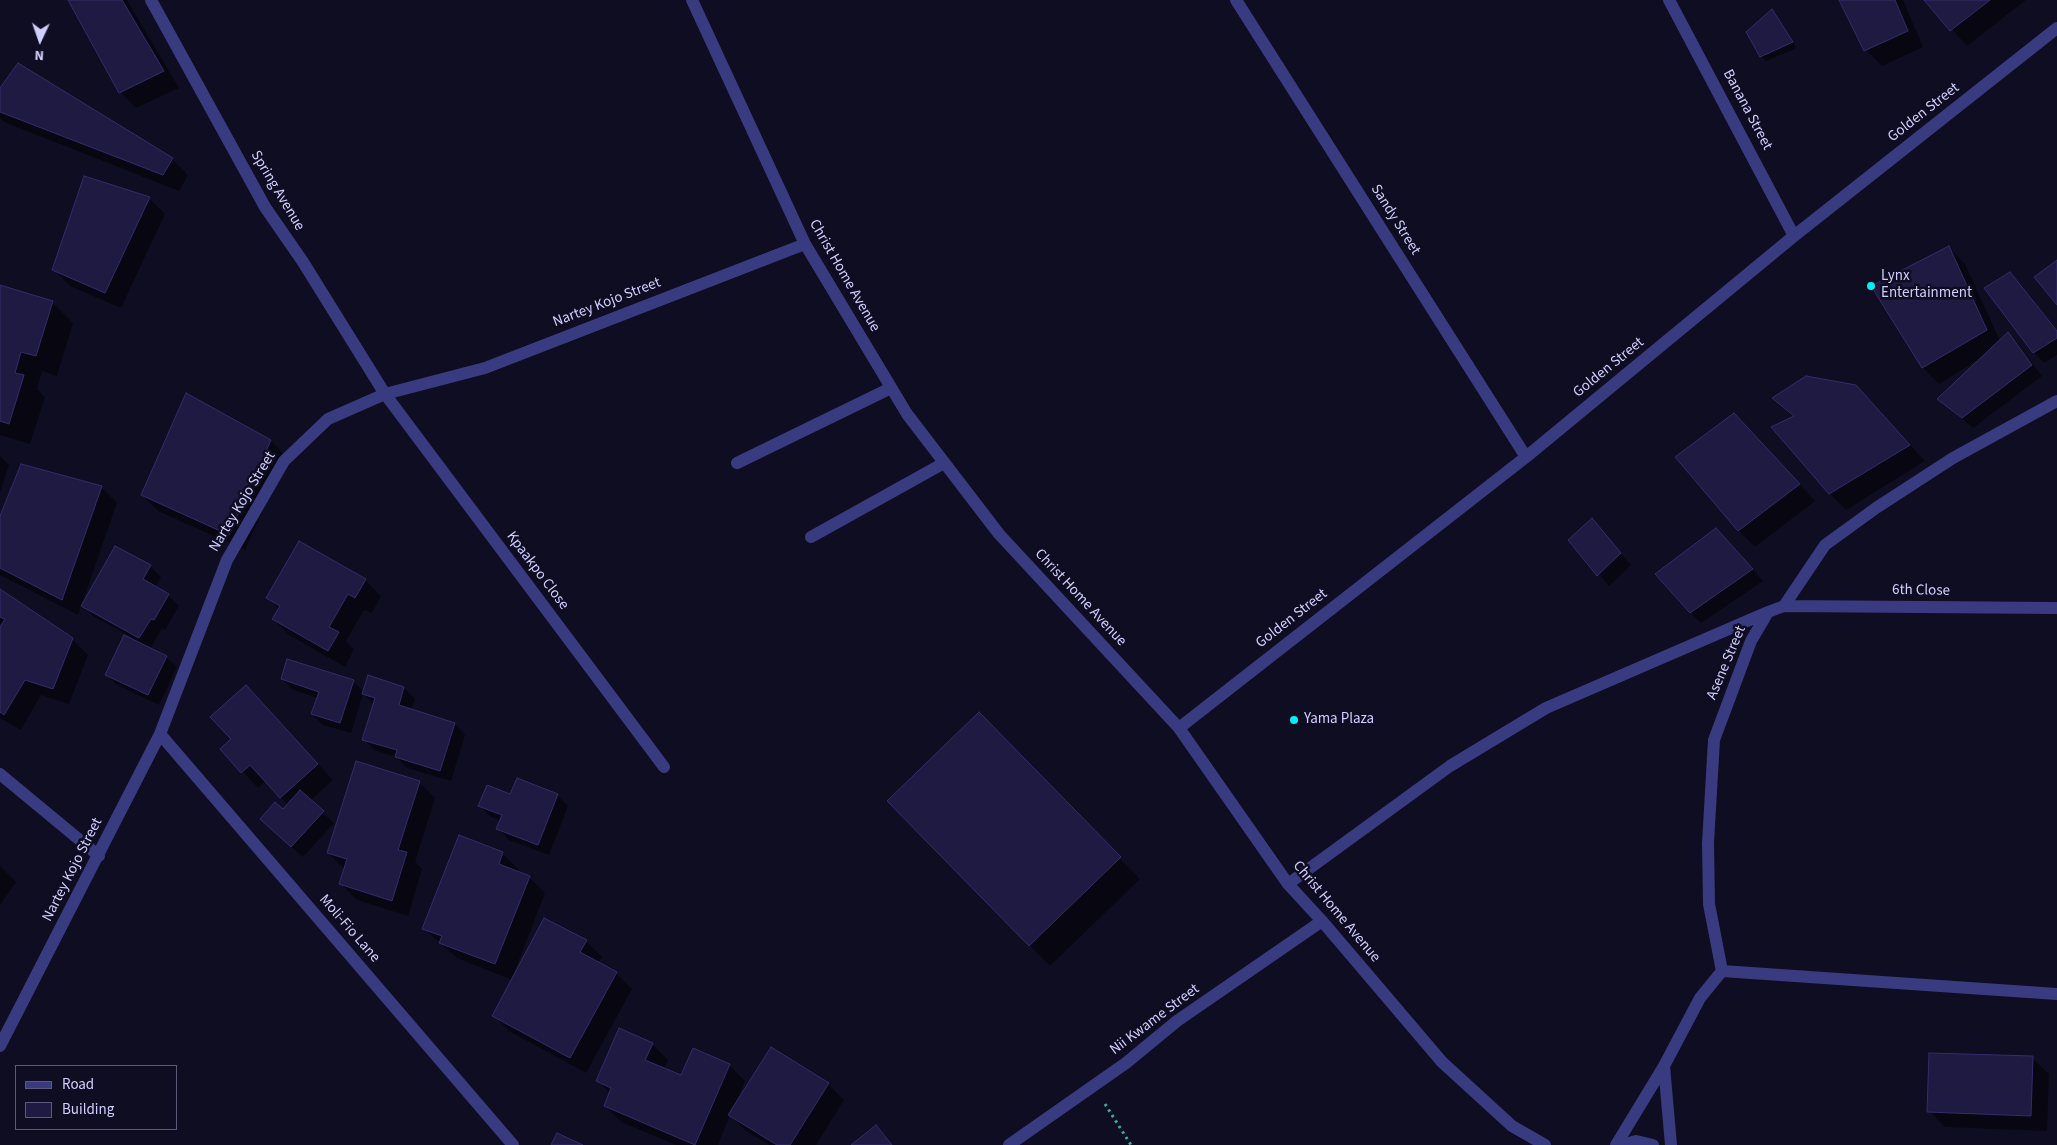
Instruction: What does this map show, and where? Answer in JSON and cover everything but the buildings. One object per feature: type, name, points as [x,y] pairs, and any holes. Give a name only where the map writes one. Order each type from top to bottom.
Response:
[{"type":"street","name":"Spring Avenue","points":[[151,0],[265,206],[303,262],[385,394]]},
{"type":"street","name":"Christ Home Avenue","points":[[692,0],[805,244],[907,414],[999,534],[1179,728],[1288,884],[1322,920],[1442,1062],[1512,1126],[1545,1145]]},
{"type":"street","name":"Sandy Street","points":[[1236,0],[1526,457]]},
{"type":"street","name":"Banana Street","points":[[1669,0],[1794,236]]},
{"type":"street","name":"Golden Street","points":[[1179,728],[1526,457],[1794,236],[2057,28]]},
{"type":"street","name":"Nartey Kojo Street","points":[[0,1046],[160,734],[227,560],[284,461],[328,419],[385,394],[485,368],[805,244]]},
{"type":"street","points":[[737,462],[891,388]]},
{"type":"street","name":"Kpaakpo Close","points":[[385,394],[664,767]]},
{"type":"street","points":[[1288,884],[1450,766],[1546,708],[1784,606],[1825,545],[1876,508],[1954,458],[2057,402]]},
{"type":"street","points":[[811,536],[944,463]]},
{"type":"street","name":"6th Close","points":[[1784,606],[2057,608]]},
{"type":"street","name":"Asene Street","points":[[1722,971],[1710,904],[1708,843],[1714,740],[1751,641],[1768,612]]},
{"type":"street","name":"Moli-Fio Lane","points":[[160,734],[513,1145]]},
{"type":"street","points":[[0,774],[99,856]]},
{"type":"street","name":"Nii Kwame Street","points":[[1009,1145],[1126,1063],[1177,1021],[1322,920]]},
{"type":"street","points":[[1616,1145],[1664,1066],[1700,998],[1722,971],[2057,994]]},
{"type":"street","points":[[1664,1066],[1671,1145]]},
{"type":"street","points":[[1622,1145],[1636,1141],[1653,1145]]},
{"type":"path","points":[[1093,1085],[1131,1145]]},
{"type":"place","name":"Lynx Entertainment","points":[[1871,286]]},
{"type":"place","name":"Yama Plaza","points":[[1294,720]]}]
